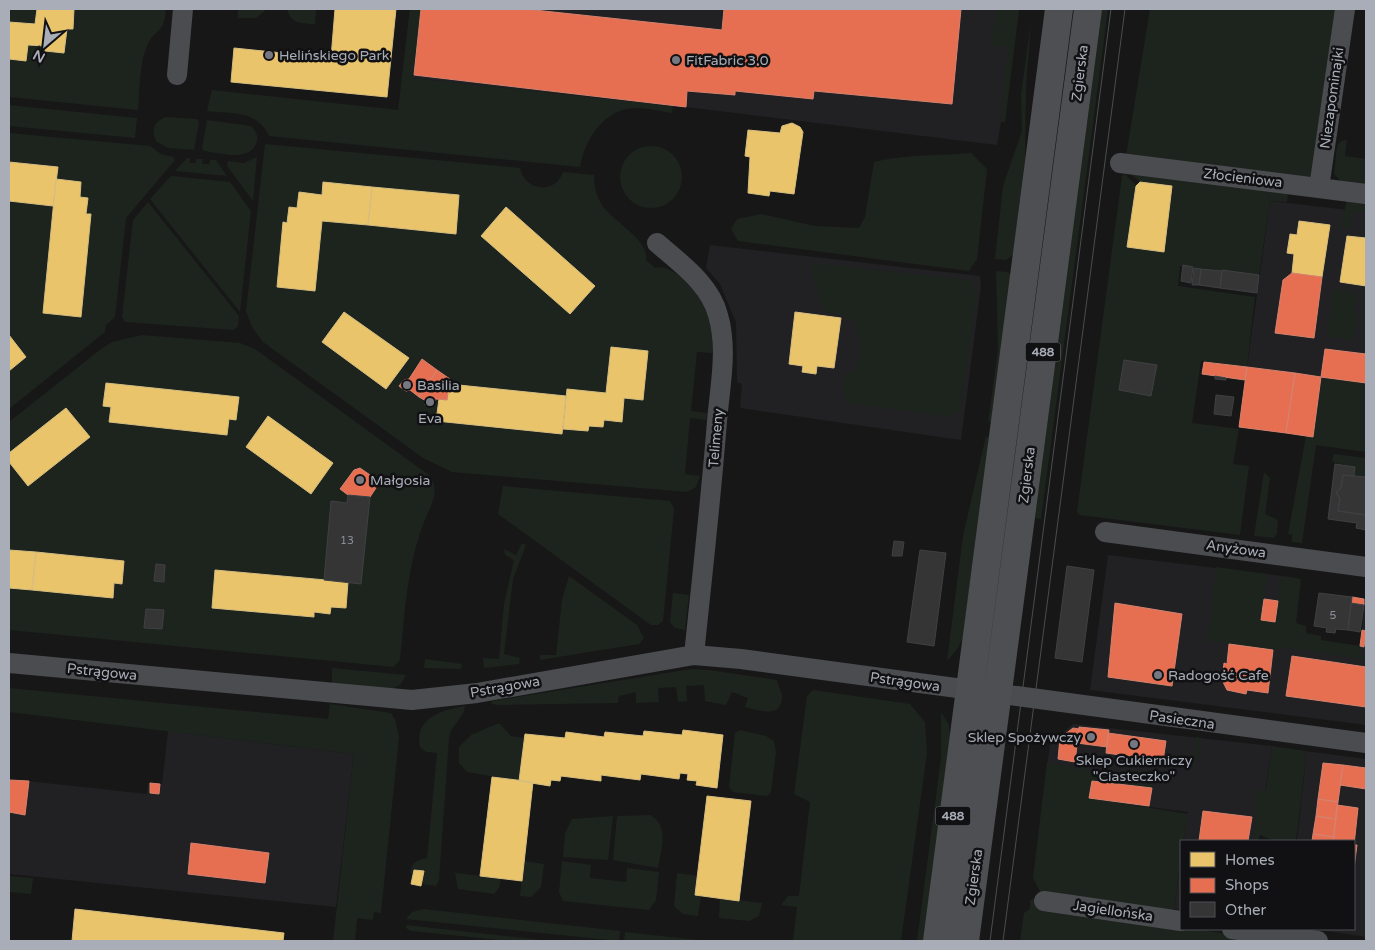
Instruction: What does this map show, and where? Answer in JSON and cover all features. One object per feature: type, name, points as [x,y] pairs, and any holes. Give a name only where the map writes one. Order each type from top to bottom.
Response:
[{"type":"main road","name":"Zgierska","points":[[937,941],[1059,9]]},
{"type":"main road","name":"Zgierska","points":[[965,941],[1088,9]]},
{"type":"street","points":[[177,75],[183,9]]},
{"type":"street","name":"Niezapominajki","points":[[1319,188],[1345,9]]},
{"type":"street","name":"Złocieniowa","points":[[1120,163],[1366,194]]},
{"type":"street","name":"Telimeny","points":[[657,243],[693,275],[708,293],[718,313],[723,336],[713,474],[694,655]]},
{"type":"street","name":"Anyżowa","points":[[1105,532],[1366,567]]},
{"type":"street","name":"Pstrągowa","points":[[9,663],[412,700],[476,693],[534,681],[694,655],[740,659],[998,695]]},
{"type":"street","name":"Pasieczna","points":[[998,695],[1366,743]]},
{"type":"street","name":"Jagiellońska","points":[[1044,901],[1180,921]]},
{"type":"street","points":[[1239,930],[1318,941]]},
{"type":"shaded area","points":[[9,9],[166,9],[161,28],[150,40],[144,53],[138,110],[9,97]]},
{"type":"shaded area","points":[[238,9],[267,9],[256,18],[238,18]]},
{"type":"shaded area","points":[[287,9],[316,9],[315,24],[297,22],[291,17]]},
{"type":"shaded area","points":[[410,9],[1019,9],[1005,122],[1001,122],[997,145],[686,107],[402,77]]},
{"type":"shaded area","points":[[410,9],[421,9],[413,78],[673,106],[672,113],[637,108],[626,109],[608,117],[589,140],[580,167],[269,136],[264,128],[251,117],[234,113],[207,111],[212,90],[398,110]]},
{"type":"shaded area","points":[[996,9],[1019,9],[1005,122],[1000,122],[1008,47],[991,45]]},
{"type":"shaded area","points":[[1102,9],[1108,9],[1041,519],[1035,518]]},
{"type":"shaded area","points":[[1150,9],[1337,9],[1312,177],[1126,156]]},
{"type":"shaded area","points":[[1031,20],[1026,88],[1025,160],[1013,255],[1006,260],[995,259],[1003,186],[1022,131],[1021,95]]},
{"type":"shaded area","points":[[9,105],[137,118],[135,138],[9,126]]},
{"type":"shaded area","points":[[166,117],[197,119],[199,122],[194,150],[168,148],[156,141],[155,126]]},
{"type":"shaded area","points":[[207,120],[251,126],[256,134],[256,144],[252,150],[240,155],[204,151],[202,148]]},
{"type":"shaded area","points":[[9,133],[150,146],[161,154],[173,157],[175,160],[126,218],[115,317],[106,325],[105,332],[9,409]]},
{"type":"shaded area","points":[[1347,140],[1345,156],[1366,159],[1366,188],[1344,185],[1334,174],[1337,146],[1341,141]]},
{"type":"shaded area","points":[[265,144],[520,168],[527,182],[540,187],[547,187],[553,184],[563,172],[594,175],[598,198],[602,205],[642,245],[646,253],[646,260],[655,268],[670,270],[679,275],[694,290],[708,314],[712,334],[712,353],[697,352],[691,411],[707,413],[706,420],[690,418],[685,474],[700,476],[696,487],[687,492],[452,472],[423,458],[263,342],[252,327],[246,311]]},
{"type":"shaded area","points":[[645,146],[657,146],[673,155],[680,165],[682,177],[680,189],[673,199],[657,208],[645,208],[634,203],[625,194],[620,183],[620,171],[625,160],[634,151]]},
{"type":"shaded area","points":[[971,153],[987,169],[977,259],[969,271],[738,241],[731,229],[737,219],[761,214],[815,226],[859,228],[865,217],[874,162],[910,156]]},
{"type":"shaded area","points":[[257,157],[253,201],[227,166],[228,161],[244,163]]},
{"type":"shaded area","points":[[187,158],[190,158],[190,163],[196,163],[196,159],[203,159],[202,164],[209,164],[210,160],[216,160],[227,176],[175,171]]},
{"type":"shaded area","points":[[1128,171],[1273,187],[1288,195],[1287,202],[1270,201],[1259,275],[1180,266],[1178,286],[1255,297],[1247,367],[1201,361],[1192,423],[1239,429],[1233,464],[1249,466],[1240,535],[1080,515],[1077,512],[1122,176],[1125,174],[1136,186],[1127,247],[1140,182]]},
{"type":"shaded area","points":[[171,176],[230,182],[251,211],[240,312],[150,199]]},
{"type":"shaded area","points":[[1347,199],[1366,201],[1366,212],[1353,211],[1350,228],[1341,226]]},
{"type":"shaded area","points":[[1270,201],[1366,212],[1366,384],[1247,367]]},
{"type":"shaded area","points":[[148,202],[239,316],[238,326],[234,330],[125,322],[122,317],[133,220]]},
{"type":"shaded area","points":[[710,245],[980,276],[981,286],[961,440],[740,408],[742,384],[737,382],[736,322],[720,284],[706,268]]},
{"type":"shaded area","points":[[824,264],[969,280],[974,283],[976,300],[960,410],[949,417],[848,403],[842,386],[843,380],[857,364],[861,353],[860,344],[853,321],[823,310],[810,265]]},
{"type":"shaded area","points":[[996,271],[1008,272],[1011,275],[991,421],[988,423],[998,349]]},
{"type":"shaded area","points":[[1334,288],[1357,293],[1354,313],[1358,319],[1353,341],[1327,336]]},
{"type":"shaded area","points":[[142,335],[240,343],[255,349],[429,475],[435,491],[415,552],[405,605],[400,660],[394,667],[9,630],[9,422],[101,349],[112,342]]},
{"type":"shaded area","points":[[1321,377],[1366,383],[1366,452],[1316,445],[1302,543],[1292,542],[1292,535],[1288,534],[1306,436],[1313,437]]},
{"type":"shaded area","points":[[986,436],[989,439],[963,637],[958,648],[947,661],[963,536]]},
{"type":"shaded area","points":[[1334,454],[1366,458],[1366,477],[1354,476],[1355,467],[1332,462]]},
{"type":"shaded area","points":[[1264,472],[1270,478],[1265,514],[1278,520],[1277,533],[1274,538],[1254,536]]},
{"type":"shaded area","points":[[503,486],[670,501],[674,509],[663,621],[658,625],[651,625],[498,514]]},
{"type":"shaded area","points":[[522,543],[526,545],[513,579],[504,654],[520,658],[519,664],[484,668],[483,658],[499,659],[504,604],[514,560],[505,555],[504,549],[516,555]]},
{"type":"shaded area","points":[[1108,555],[1291,577],[1282,644],[1360,646],[1366,594],[1366,725],[1090,690]]},
{"type":"shaded area","points":[[1216,567],[1267,574],[1261,620],[1275,621],[1281,576],[1301,579],[1296,623],[1306,626],[1306,633],[1321,636],[1321,640],[1360,646],[1360,653],[1366,655],[1366,660],[1282,647],[1281,650],[1273,648],[1273,650],[1208,641]]},
{"type":"shaded area","points":[[569,576],[637,625],[644,638],[639,644],[540,660],[540,655],[556,655],[562,600]]},
{"type":"shaded area","points":[[673,593],[689,595],[685,630],[675,628],[670,622]]},
{"type":"shaded area","points":[[425,659],[462,664],[461,669],[424,668]]},
{"type":"shaded area","points":[[332,668],[406,675],[400,685],[391,689],[332,684]]},
{"type":"shaded area","points":[[691,669],[777,680],[782,695],[779,708],[769,712],[745,707],[748,698],[732,692],[726,705],[705,701],[704,685],[686,686],[687,701],[678,702],[676,687],[658,688],[659,702],[636,703],[636,692],[619,696],[618,703],[491,704],[492,701]]},
{"type":"shaded area","points":[[9,688],[328,719],[330,704],[391,713],[395,719],[399,737],[381,913],[374,912],[373,920],[357,918],[355,941],[333,941],[354,754],[9,712]]},
{"type":"shaded area","points":[[813,690],[910,704],[925,722],[927,753],[901,941],[793,941],[797,907],[781,905],[788,896],[799,896],[810,802],[794,794],[807,696]]},
{"type":"shaded area","points":[[465,706],[449,738],[439,880],[436,886],[421,884],[423,871],[414,870],[413,874],[410,873],[415,862],[427,858],[437,753],[426,752],[420,747],[419,737],[421,729],[432,717],[448,710]]},
{"type":"shaded area","points":[[941,712],[949,725],[950,738],[923,941],[917,941],[941,758]]},
{"type":"shaded area","points":[[500,724],[511,736],[522,738],[525,734],[519,781],[467,772],[459,763],[459,747],[471,735]]},
{"type":"shaded area","points":[[1073,724],[1272,746],[1258,840],[1184,840],[1188,812],[1044,793],[1051,735],[1060,735]]},
{"type":"shaded area","points":[[740,730],[766,736],[774,741],[776,752],[771,792],[767,796],[733,792],[729,787],[735,733]]},
{"type":"shaded area","points":[[168,731],[354,754],[336,907],[9,874],[9,779],[147,794],[148,783],[162,784]]},
{"type":"shaded area","points":[[1197,736],[1201,740],[1201,752],[1191,776]]},
{"type":"shaded area","points":[[1272,746],[1305,751],[1306,759],[1296,840],[1272,840],[1260,835],[1258,840],[1253,840],[1257,814],[1253,813],[1257,790],[1266,790]]},
{"type":"shaded area","points":[[1305,751],[1366,759],[1366,937],[1320,930],[1355,930],[1355,840],[1297,840],[1306,759]]},
{"type":"shaded area","points":[[1047,762],[1153,783],[1152,788],[1092,781],[1090,798],[1188,814],[1184,840],[1180,840],[1180,866],[1174,909],[1042,895],[1033,878]]},
{"type":"shaded area","points":[[650,815],[660,825],[663,838],[658,868],[613,860],[617,816]]},
{"type":"shaded area","points":[[613,816],[608,860],[563,857],[565,833],[572,819]]},
{"type":"shaded area","points":[[524,861],[544,864],[541,887],[531,897],[520,896]]},
{"type":"shaded area","points":[[562,861],[591,865],[590,878],[626,882],[627,868],[659,872],[656,900],[649,910],[563,901],[559,892]]},
{"type":"shaded area","points":[[1180,866],[1180,910],[1174,909]]},
{"type":"shaded area","points":[[455,873],[501,878],[499,888],[494,894],[458,889]]},
{"type":"shaded area","points":[[677,873],[698,876],[696,895],[701,896],[698,916],[683,914],[674,906]]},
{"type":"shaded area","points":[[9,876],[33,878],[31,894],[9,892]]},
{"type":"shaded area","points":[[720,898],[762,903],[759,916],[749,921],[719,918]]},
{"type":"shaded area","points":[[1039,898],[1180,930],[1203,930],[1268,941],[1020,941],[1024,913],[1030,909],[1030,900]]},
{"type":"shaded area","points":[[424,909],[620,931],[619,941],[406,919],[412,912]]},
{"type":"shaded area","points":[[406,925],[551,941],[510,941],[411,931],[406,928]]},
{"type":"shaded area","points":[[625,932],[708,941],[624,941]]},
{"type":"building: Homes","points":[[37,9],[74,9],[73,29],[67,29],[64,53],[45,51],[45,46],[28,45],[26,61],[9,59],[9,22],[35,24]]},
{"type":"building: Homes","name":"Helińskiego Park","points":[[335,9],[396,9],[387,97],[231,82],[234,48],[331,58]]},
{"type":"building: Homes","points":[[792,123],[800,127],[803,132],[794,194],[770,191],[769,196],[748,193],[750,157],[745,156],[748,130],[780,133],[782,126]]},
{"type":"building: Homes","points":[[9,162],[58,167],[53,206],[9,201]]},
{"type":"building: Homes","points":[[56,179],[81,182],[80,197],[88,198],[86,214],[91,214],[81,317],[43,313]]},
{"type":"building: Homes","points":[[323,182],[372,187],[368,225],[322,221],[315,291],[277,287],[283,222],[287,223],[289,207],[297,208],[299,192],[322,195]]},
{"type":"building: Homes","points":[[1140,182],[1172,186],[1164,252],[1127,247],[1136,186]]},
{"type":"building: Homes","points":[[372,187],[459,195],[456,234],[368,225]]},
{"type":"building: Homes","points":[[506,207],[595,286],[570,314],[481,236]]},
{"type":"building: Homes","points":[[1299,221],[1330,225],[1322,277],[1292,273],[1294,254],[1287,253],[1290,234],[1297,235]]},
{"type":"building: Homes","points":[[1347,236],[1366,238],[1366,286],[1340,282]]},
{"type":"building: Homes","points":[[344,312],[409,358],[386,389],[322,342]]},
{"type":"building: Homes","points":[[795,312],[841,318],[834,368],[817,366],[816,374],[802,372],[803,366],[789,364]]},
{"type":"building: Homes","points":[[9,335],[26,357],[9,371]]},
{"type":"building: Homes","points":[[611,347],[648,351],[643,400],[624,398],[622,422],[604,420],[603,427],[589,426],[588,431],[563,429],[567,389],[606,393]]},
{"type":"building: Homes","points":[[106,383],[239,397],[236,420],[229,419],[227,435],[109,422],[111,407],[103,406]]},
{"type":"building: Homes","points":[[449,384],[566,396],[562,434],[436,421],[439,399],[447,400]]},
{"type":"building: Homes","points":[[66,408],[90,437],[28,486],[9,462],[9,453]]},
{"type":"building: Homes","points":[[268,416],[333,463],[311,494],[246,447]]},
{"type":"building: Homes","points":[[9,550],[36,552],[32,590],[9,588]]},
{"type":"building: Homes","points":[[36,552],[124,561],[122,584],[114,583],[113,598],[32,590]]},
{"type":"building: Homes","points":[[215,570],[348,582],[346,608],[331,607],[330,614],[314,612],[314,617],[212,608]]},
{"type":"building: Homes","points":[[683,730],[723,735],[717,788],[696,785],[697,781],[687,780],[688,774],[680,773],[679,779],[641,774],[640,780],[601,775],[601,781],[561,776],[560,781],[551,780],[550,786],[519,781],[525,734],[565,738],[566,732],[604,737],[605,732],[643,736],[644,731],[682,735]]},
{"type":"building: Homes","points":[[492,777],[533,782],[522,881],[480,876]]},
{"type":"building: Homes","points":[[707,796],[751,801],[739,901],[695,895]]},
{"type":"building: Homes","points":[[414,870],[424,871],[421,886],[411,884]]},
{"type":"building: Homes","points":[[75,909],[284,933],[283,941],[72,941]]},
{"type":"building: Shops","points":[[421,9],[525,9],[722,30],[724,9],[961,9],[952,104],[814,91],[813,99],[735,91],[735,95],[687,91],[686,107],[414,75]]},
{"type":"building: Shops","points":[[1292,273],[1322,277],[1314,338],[1275,333],[1283,280]]},
{"type":"building: Shops","points":[[1325,349],[1366,354],[1366,383],[1321,377]]},
{"type":"building: Shops","points":[[422,359],[437,370],[419,397],[410,390],[406,391],[399,386],[404,380],[409,379]]},
{"type":"building: Shops","points":[[1204,362],[1247,367],[1245,380],[1202,374]]},
{"type":"building: Shops","points":[[1247,367],[1295,373],[1286,433],[1239,427]]},
{"type":"building: Shops","points":[[437,370],[450,379],[447,400],[436,399],[433,406],[425,405],[426,401],[419,397]]},
{"type":"building: Shops","points":[[1295,373],[1321,377],[1313,437],[1286,433]]},
{"type":"building: Shops","name":"Małgosia","points":[[360,468],[373,477],[376,488],[370,497],[348,495],[340,489],[354,470]]},
{"type":"building: Shops","points":[[1352,597],[1364,599],[1364,605],[1351,603]]},
{"type":"building: Shops","points":[[1264,599],[1278,601],[1275,622],[1261,620]]},
{"type":"building: Shops","points":[[1115,603],[1182,614],[1172,686],[1108,677]]},
{"type":"building: Shops","points":[[1362,630],[1366,631],[1364,647],[1360,646]]},
{"type":"building: Shops","points":[[1229,644],[1273,650],[1268,693],[1247,690],[1246,694],[1227,690],[1222,680],[1224,663],[1227,664]]},
{"type":"building: Shops","points":[[1292,656],[1366,667],[1366,707],[1286,696]]},
{"type":"building: Shops","points":[[1079,727],[1109,730],[1107,747],[1077,743]]},
{"type":"building: Shops","points":[[1073,728],[1079,729],[1075,762],[1058,759],[1060,738]]},
{"type":"building: Shops","points":[[1108,733],[1166,741],[1163,761],[1106,753]]},
{"type":"building: Shops","points":[[1323,763],[1343,765],[1338,802],[1318,799]]},
{"type":"building: Shops","points":[[1343,765],[1366,768],[1366,789],[1340,785]]},
{"type":"building: Shops","points":[[9,780],[29,781],[25,815],[9,812]]},
{"type":"building: Shops","points":[[1092,781],[1152,788],[1149,806],[1089,798]]},
{"type":"building: Shops","points":[[150,783],[160,784],[159,794],[150,793]]},
{"type":"building: Shops","points":[[1318,799],[1338,802],[1336,819],[1316,816]]},
{"type":"building: Shops","points":[[1337,805],[1358,808],[1355,840],[1333,840]]},
{"type":"building: Shops","points":[[1203,811],[1252,817],[1248,840],[1199,840]]},
{"type":"building: Shops","points":[[1316,816],[1336,819],[1334,837],[1313,834]]},
{"type":"building: Shops","points":[[1313,834],[1334,837],[1333,840],[1312,840]]},
{"type":"building: Shops","points":[[191,843],[269,853],[265,883],[188,874]]},
{"type":"building: Other","points":[[1183,265],[1193,267],[1191,283],[1181,281]]},
{"type":"building: Other","points":[[1194,268],[1201,269],[1199,285],[1192,285]]},
{"type":"building: Other","points":[[1201,269],[1222,271],[1220,288],[1199,285]]},
{"type":"building: Other","points":[[1222,270],[1259,275],[1257,293],[1220,288]]},
{"type":"building: Other","points":[[1124,360],[1157,365],[1151,396],[1119,390]]},
{"type":"building: Other","points":[[1215,376],[1226,378],[1226,380],[1215,379]]},
{"type":"building: Other","points":[[1216,395],[1234,397],[1231,416],[1214,414]]},
{"type":"building: Other","points":[[1335,464],[1355,467],[1354,476],[1343,475],[1341,488],[1336,492],[1340,499],[1338,511],[1366,515],[1366,530],[1356,528],[1357,523],[1328,519]]},
{"type":"building: Other","points":[[1343,475],[1366,477],[1366,515],[1338,511],[1340,499],[1336,492],[1341,488]]},
{"type":"building: Other","points":[[348,495],[370,497],[361,584],[324,580],[331,501],[347,503]]},
{"type":"building: Other","points":[[894,541],[904,542],[902,556],[892,556]]},
{"type":"building: Other","points":[[920,550],[946,553],[934,646],[907,642]]},
{"type":"building: Other","points":[[156,564],[165,565],[164,582],[154,581]]},
{"type":"building: Other","points":[[1067,566],[1094,570],[1082,662],[1055,658]]},
{"type":"building: Other","points":[[1319,593],[1352,597],[1348,630],[1336,629],[1335,633],[1326,632],[1327,628],[1314,626]]},
{"type":"building: Other","points":[[1351,603],[1364,605],[1360,632],[1348,630]]},
{"type":"building: Other","points":[[146,609],[164,610],[162,629],[144,628]]},
{"type":"tram line","points":[[990,941],[1111,9]]},
{"type":"tram line","points":[[1003,941],[1125,9]]},
{"type":"place","name":"Helińskiego Park","points":[[269,55]]},
{"type":"place","name":"FitFabric 3.0","points":[[676,60]]},
{"type":"place","name":"Basilia","points":[[407,385]]},
{"type":"place","name":"Eva","points":[[430,402]]},
{"type":"place","name":"Małgosia","points":[[360,480]]},
{"type":"place","name":"Radogość Cafe","points":[[1158,675]]},
{"type":"place","name":"Sklep Spożywczy","points":[[1091,737]]},
{"type":"place","name":"Sklep Cukierniczy \"Ciasteczko\"","points":[[1134,744]]}]
